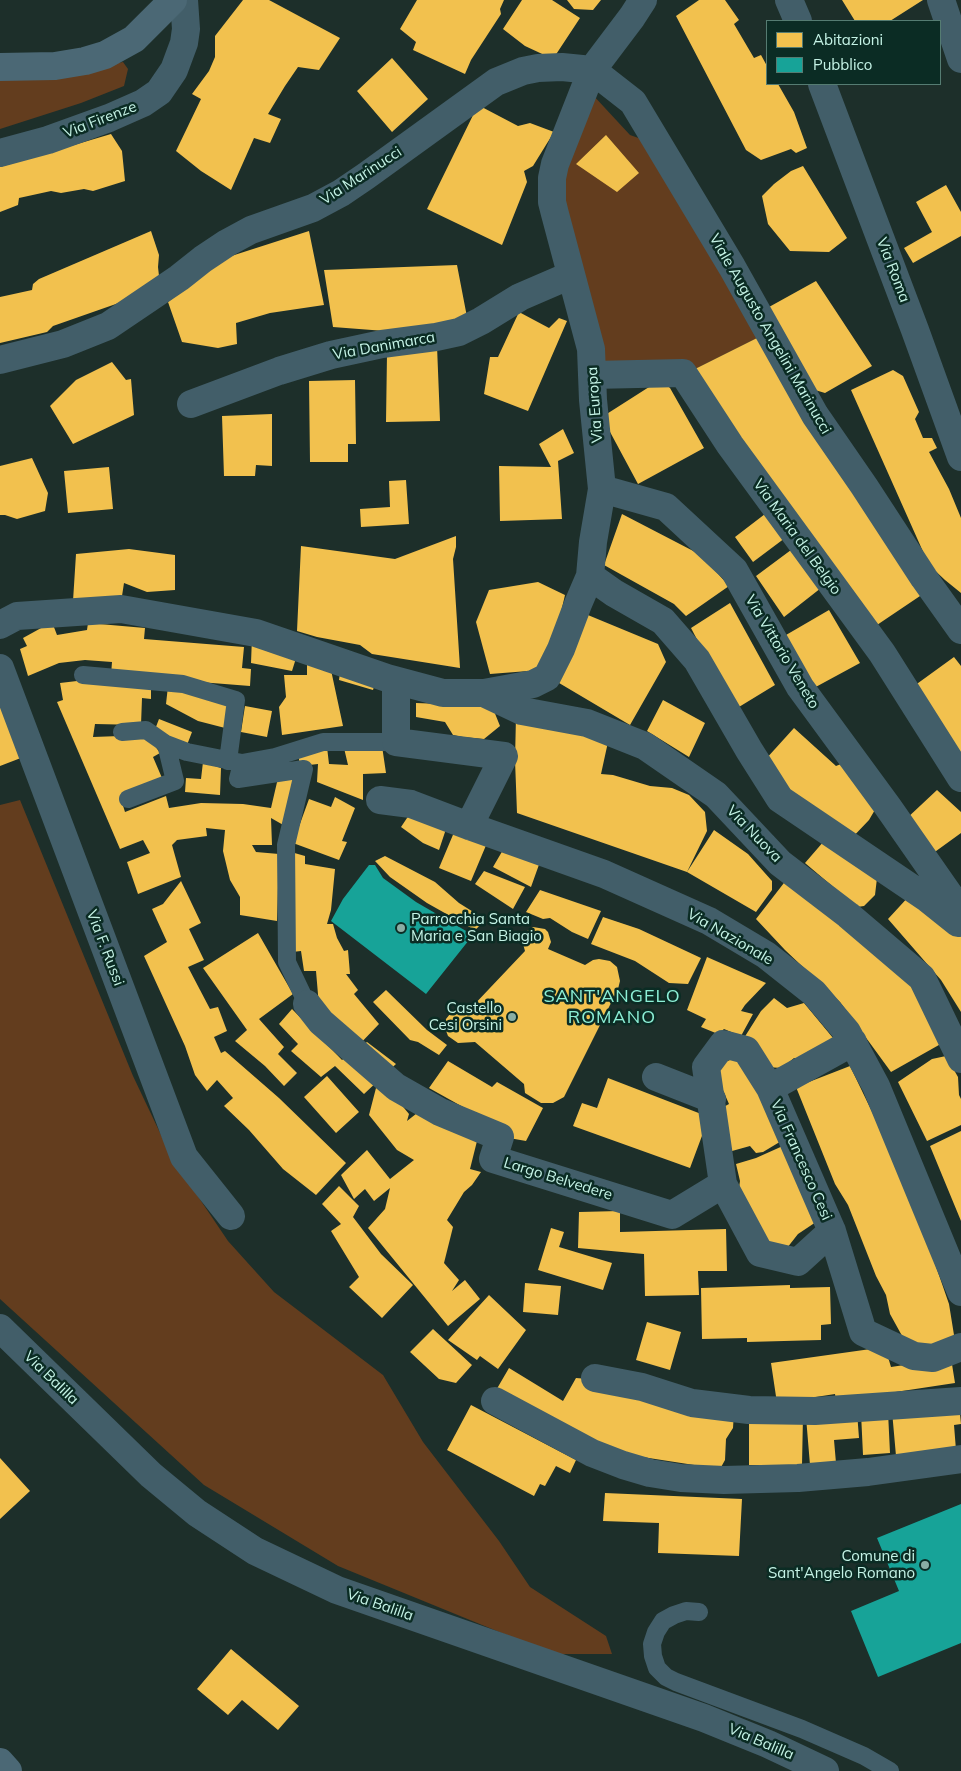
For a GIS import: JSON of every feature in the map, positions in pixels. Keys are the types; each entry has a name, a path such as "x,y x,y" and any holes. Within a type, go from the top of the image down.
{"street":[{"path":"0,67 55,66 85,61 105,55 134,39 172,0"},
{"name":"Via Firenze","path":"0,153 48,140 118,115 143,103 159,92 174,70 184,44 186,29 184,0"},
{"path":"592,70 643,0"},
{"path":"789,0 798,20"},
{"path":"941,0 961,59"},
{"name":"Via Marinucci","path":"0,360 63,344 108,326 227,243 251,230 313,208 341,192 496,82 523,71 538,68 562,67 592,70"},
{"name":"Via Europa","path":"484,693 533,684 547,677 561,650 590,576 593,542 602,489 591,349 553,208 552,178 555,164 592,70"},
{"name":"Viale Augusto Angelini Marinucci","path":"592,70 633,102 732,267 815,415 961,630"},
{"name":"Via Roma","path":"822,85 961,456"},
{"name":"Via Danimarca","path":"191,404 279,371 340,353 391,343 436,338 459,332 520,297 571,275"},
{"name":"Via Maria del Belgio","path":"592,376 683,373 730,445 882,653 961,778"},
{"name":"Via Vittorio Veneto","path":"602,489 666,507 734,570 800,687 961,909"},
{"path":"590,576 614,593 663,620 697,660 749,750 780,798 928,899 961,926"},
{"path":"0,625 17,616 121,609 256,633 396,681 443,693 484,693"},
{"name":"Via F. Russi","path":"0,668 184,1157 231,1216"},
{"path":"396,681 396,742 504,756 469,826"},
{"name":"Via Nuova","path":"484,693 522,711 587,723 645,746 716,795 780,863 848,915 922,978 961,1060"},
{"name":"Via Nazionale","path":"380,800 411,804 604,874 709,921 766,955 814,993 847,1032 876,1086 961,1292"},
{"name":"Largo Belvedere","path":"307,1004 321,1022 396,1087 440,1112 500,1137 493,1160 672,1215 723,1184"},
{"name":"Via Francesco Cesi","path":"770,1088 853,1042"},
{"name":"Via Francesco Cesi","path":"832,1231 798,1262 760,1253 723,1184 706,1067 722,1044 746,1050 770,1088 832,1231 863,1332 914,1356 933,1358 961,1347"},
{"path":"656,1078 712,1099"},
{"name":"Via Balilla","path":"0,1328 152,1475 196,1512 255,1551 337,1590 704,1718 768,1744 825,1771"},
{"path":"595,1378 642,1388 692,1403 749,1410 807,1411 961,1401"},
{"path":"495,1401 592,1453 622,1465 650,1473 681,1478 733,1480 806,1478 868,1472 961,1459"},
{"path":"0,1762 8,1771"}],"lane":[{"path":"83,675 183,684 236,700 235,762 238,779 304,769 286,845 287,962 307,1004"},
{"path":"122,732 146,730 166,744 187,752 235,762 275,757 324,742 396,742"},
{"path":"128,799 176,781 166,744"},
{"path":"698,1612 686,1611 674,1615 663,1621 656,1632 652,1644 653,1656 657,1668 666,1677 802,1729 864,1756 890,1771"}],"shaded area":[{"path":"123,62 128,69 124,86 81,103 0,129 0,76 75,72"},
{"path":"592,94 630,135 647,141 757,338 693,370 599,368 559,176"},
{"path":"20,800 133,1076 172,1158 228,1241 274,1292 383,1375 423,1442 499,1541 530,1587 606,1636 612,1654 553,1654 338,1566 204,1485 0,1299 0,805"}],"building: Abitazioni":[{"path":"243,0 269,0 340,38 319,70 298,67 268,114 281,119 270,143 254,138 231,190 201,171 176,151 201,99 192,94 209,71 215,57 215,36"},
{"path":"417,0 504,0 500,9 501,14 471,60 465,74 413,50 416,42 400,29"},
{"path":"522,0 552,0 580,18 553,59 525,46 503,29"},
{"path":"567,0 601,0 593,10 574,9"},
{"path":"699,0 725,0 739,20 734,24 754,58 761,55 766,64 766,85 779,85 794,112 807,148 796,153 791,149 761,160 746,150 676,16"},
{"path":"842,0 923,0 892,20 854,20"},
{"path":"392,58 428,99 392,132 357,91"},
{"path":"478,105 518,126 530,123 554,132 533,166 524,171 527,182 502,245 427,209"},
{"path":"111,134 122,151 125,181 93,191 84,189 61,193 51,191 19,198 18,205 0,212 0,167"},
{"path":"606,135 639,173 617,192 576,164"},
{"path":"803,166 847,238 829,252 790,251 768,224 762,196 791,171"},
{"path":"946,185 961,212 961,236 913,263 904,248 932,232 916,202"},
{"path":"151,231 159,255 159,276 133,298 53,326 47,332 0,343 0,297 32,290 33,284 39,279"},
{"path":"309,231 324,305 270,313 236,323 237,344 218,348 182,342 168,302 222,259"},
{"path":"457,265 467,317 398,332 333,327 324,270"},
{"path":"816,281 872,366 825,393 815,390 769,307"},
{"path":"519,312 549,328 559,318 567,321 528,411 484,394 490,357 498,357"},
{"path":"757,338 923,594 874,627 693,370"},
{"path":"437,346 440,421 386,422 387,354"},
{"path":"112,362 126,380 131,379 134,415 73,444 50,406 76,380"},
{"path":"893,370 903,376 919,412 915,419 923,438 932,438 937,448 929,452 949,489 961,518 961,593 929,565 851,390"},
{"path":"355,380 356,444 348,444 348,462 310,462 309,381"},
{"path":"660,380 670,388 704,448 638,484 602,417"},
{"path":"272,414 272,466 256,465 255,476 224,476 222,416"},
{"path":"563,429 574,453 558,461 562,519 500,521 499,466 551,467 539,444"},
{"path":"32,458 48,493 45,511 17,519 0,515 0,466"},
{"path":"109,467 113,509 68,513 64,471"},
{"path":"406,480 409,524 361,527 360,509 390,507 389,481"},
{"path":"622,514 701,555 729,586 686,616 674,604 604,565"},
{"path":"765,514 785,538 753,562 735,537"},
{"path":"456,536 453,559 460,668 372,654 360,645 317,637 297,631 301,546 395,559"},
{"path":"129,549 175,555 175,590 147,592 124,583 122,596 73,601 76,554"},
{"path":"791,550 821,588 784,617 756,576"},
{"path":"538,582 565,595 549,663 541,670 490,674 476,622 489,590"},
{"path":"730,603 775,685 734,710 691,628"},
{"path":"829,610 860,663 812,689 786,635"},
{"path":"583,613 658,644 666,662 630,725 554,680"},
{"path":"52,622 57,635 87,630 88,623 145,628 144,639 244,647 242,668 251,669 250,686 111,675 112,662 85,660 59,663 28,676 20,649 27,646 23,638"},
{"path":"252,637 297,655 292,671 251,663"},
{"path":"954,657 961,666 961,757 914,686"},
{"path":"307,662 331,670 343,726 282,735 279,707 286,697 284,675 307,675"},
{"path":"341,666 376,680 373,690 339,680"},
{"path":"94,679 151,683 151,699 142,698 141,725 95,724 93,737 147,735 160,753 153,757 162,778 120,796 125,812 166,796 169,808 201,803 243,804 271,808 278,778 294,779 285,826 271,818 272,845 252,845 256,852 279,854 277,921 240,915 240,897 230,880 223,851 225,830 206,828 207,836 177,840 172,845 181,877 138,894 127,862 150,853 143,840 120,849 57,702 63,700 60,683"},
{"path":"168,686 232,705 229,729 198,721 166,704"},
{"path":"663,700 705,723 689,757 647,731"},
{"path":"416,703 492,706 500,726 484,739 453,735 445,722 416,717"},
{"path":"7,705 26,756 0,766 0,707"},
{"path":"245,706 272,711 267,737 241,732"},
{"path":"516,716 608,742 601,774 613,775 650,786 672,788 689,795 705,812 707,831 687,872 517,813"},
{"path":"159,719 192,732 187,745 154,732"},
{"path":"794,728 836,766 841,764 876,808 869,820 849,841 809,812 765,760"},
{"path":"382,746 386,773 363,774 363,800 317,782 318,764 300,766 298,753 327,747 329,764 348,765 344,748"},
{"path":"203,762 221,768 220,795 185,792 186,778 201,779"},
{"path":"937,790 961,812 961,833 932,854 905,820"},
{"path":"335,797 355,808 342,841 347,842 339,860 293,843 309,799 331,807"},
{"path":"409,815 446,829 439,850 423,843 401,827"},
{"path":"455,830 487,843 471,881 439,868"},
{"path":"714,830 748,854 772,881 772,890 756,912 687,872"},
{"path":"824,841 877,878 875,895 864,906 857,907 805,863"},
{"path":"507,843 541,859 531,887 493,867"},
{"path":"291,852 305,856 305,864 335,869 331,910 327,924 333,924 337,938 344,951 348,950 350,974 346,974 358,990 354,994 379,1024 356,1048 319,1006 316,971 304,971 301,951 292,952"},
{"path":"385,856 435,882 459,903 486,920 475,930 427,903 390,877 375,861"},
{"path":"484,871 525,887 513,909 475,884"},
{"path":"787,879 917,982 946,1041 891,1072 840,1002 785,950 756,919"},
{"path":"181,881 201,923 189,929 204,960 188,967 210,1009 218,1007 227,1031 214,1037 221,1053 225,1051 279,1098 346,1163 316,1195 283,1169 249,1130 224,1106 233,1098 217,1080 207,1091 195,1075 185,1046 144,956 167,942 152,909 163,904"},
{"path":"540,890 601,911 588,939 572,932 550,918 543,919 526,912"},
{"path":"911,894 961,934 961,1012 941,980 888,919"},
{"path":"603,917 639,929 701,958 688,984 669,983 635,961 591,944"},
{"name":"Castello Cesi Orsini","path":"533,927 545,929 548,932 551,942 548,949 585,965 599,959 610,961 617,967 620,981 618,989 564,1097 553,1103 541,1103 525,1093 524,1084 475,1042 458,1043 448,1036 445,1028 446,1019 454,1009 471,1008 525,951 523,944 524,933"},
{"path":"258,933 293,994 259,1019 284,1047 278,1054 297,1073 284,1086 265,1066 235,1041 247,1030 203,968"},
{"path":"707,957 766,983 741,1011 753,1014 741,1036 724,1029 718,1034 701,1027 706,1019 687,1010"},
{"path":"386,990 427,1030 447,1045 439,1055 418,1042 410,1040 373,1002"},
{"path":"774,998 787,1008 804,1003 833,1038 802,1060 794,1058 782,1068 766,1067 744,1038 761,1011"},
{"path":"292,1009 342,1060 367,1042 396,1064 364,1094 335,1066 321,1077 291,1051 298,1044 279,1024"},
{"path":"946,1056 958,1077 961,1099 961,1125 927,1141 898,1082 932,1059"},
{"path":"735,1058 750,1076 783,1140 763,1152 756,1153 750,1146 732,1151 716,1111 729,1104 713,1067"},
{"path":"448,1061 492,1087 497,1082 543,1108 526,1141 509,1138 472,1112 429,1088"},
{"path":"850,1066 875,1118 932,1255 949,1304 954,1335 951,1342 929,1348 906,1343 890,1314 886,1295 876,1276 848,1205 835,1184 796,1087"},
{"path":"327,1076 359,1112 336,1133 304,1097"},
{"path":"608,1078 709,1117 690,1168 573,1126 582,1103 597,1108"},
{"path":"376,1088 390,1091 409,1114 407,1121 421,1110 478,1137 470,1169 481,1172 472,1185 464,1192 447,1220 453,1227 444,1263 459,1280 452,1291 465,1280 480,1299 448,1326 368,1228 385,1209 390,1188 374,1201 365,1189 354,1199 341,1175 367,1150 390,1179 414,1160 397,1150 369,1115"},
{"path":"961,1131 961,1221 930,1146"},
{"path":"785,1145 819,1220 798,1234 787,1248 764,1245 738,1196 740,1181 736,1164 756,1158"},
{"path":"339,1186 359,1206 353,1217 381,1254 413,1285 382,1318 349,1287 359,1277 331,1231 341,1224 322,1204"},
{"path":"620,1211 620,1232 726,1229 727,1271 698,1271 699,1295 645,1296 644,1254 578,1248 579,1212"},
{"path":"551,1228 564,1232 559,1247 612,1263 603,1290 538,1270"},
{"path":"525,1283 561,1286 558,1315 523,1312"},
{"path":"790,1285 790,1288 830,1287 831,1324 821,1325 821,1340 747,1342 747,1338 702,1339 701,1288"},
{"path":"489,1295 526,1330 498,1369 480,1356 477,1360 448,1340"},
{"path":"647,1322 681,1332 670,1370 636,1360"},
{"path":"433,1329 472,1365 456,1383 439,1379 410,1352"},
{"path":"885,1347 891,1367 951,1358 955,1383 836,1401 835,1394 777,1403 771,1363"},
{"path":"509,1368 563,1401 576,1378 601,1380 734,1412 733,1428 726,1439 725,1460 720,1469 610,1452 495,1392"},
{"path":"959,1404 961,1424 954,1425 956,1450 896,1456 892,1411"},
{"path":"471,1405 576,1460 570,1473 556,1466 545,1486 540,1484 534,1496 447,1450"},
{"path":"857,1412 859,1438 834,1440 836,1463 810,1465 806,1417"},
{"path":"888,1412 890,1453 863,1455 861,1413"},
{"path":"749,1415 803,1416 802,1465 749,1465"},
{"path":"0,1458 30,1491 0,1519"},
{"path":"605,1493 742,1499 739,1556 658,1553 659,1523 603,1521"},
{"path":"231,1649 299,1706 278,1730 242,1700 228,1715 197,1689"}],"building: Pubblico":[{"name":"Parrocchia Santa Maria e San Biagio","path":"369,865 375,865 383,878 416,902 473,935 426,994 331,921 343,899"},
{"name":"Comune di Sant'Angelo Romano","path":"961,1504 961,1643 878,1677 851,1611 899,1591 877,1538"}],"place":[{"name":"Parrocchia Santa Maria e San Biagio","path":"401,928"},
{"name":"Castello Cesi Orsini","path":"512,1017"},
{"name":"Comune di Sant'Angelo Romano","path":"925,1565"}],"district":[{"name":"SANT'ANGELO ROMANO","path":"612,1007"}]}
